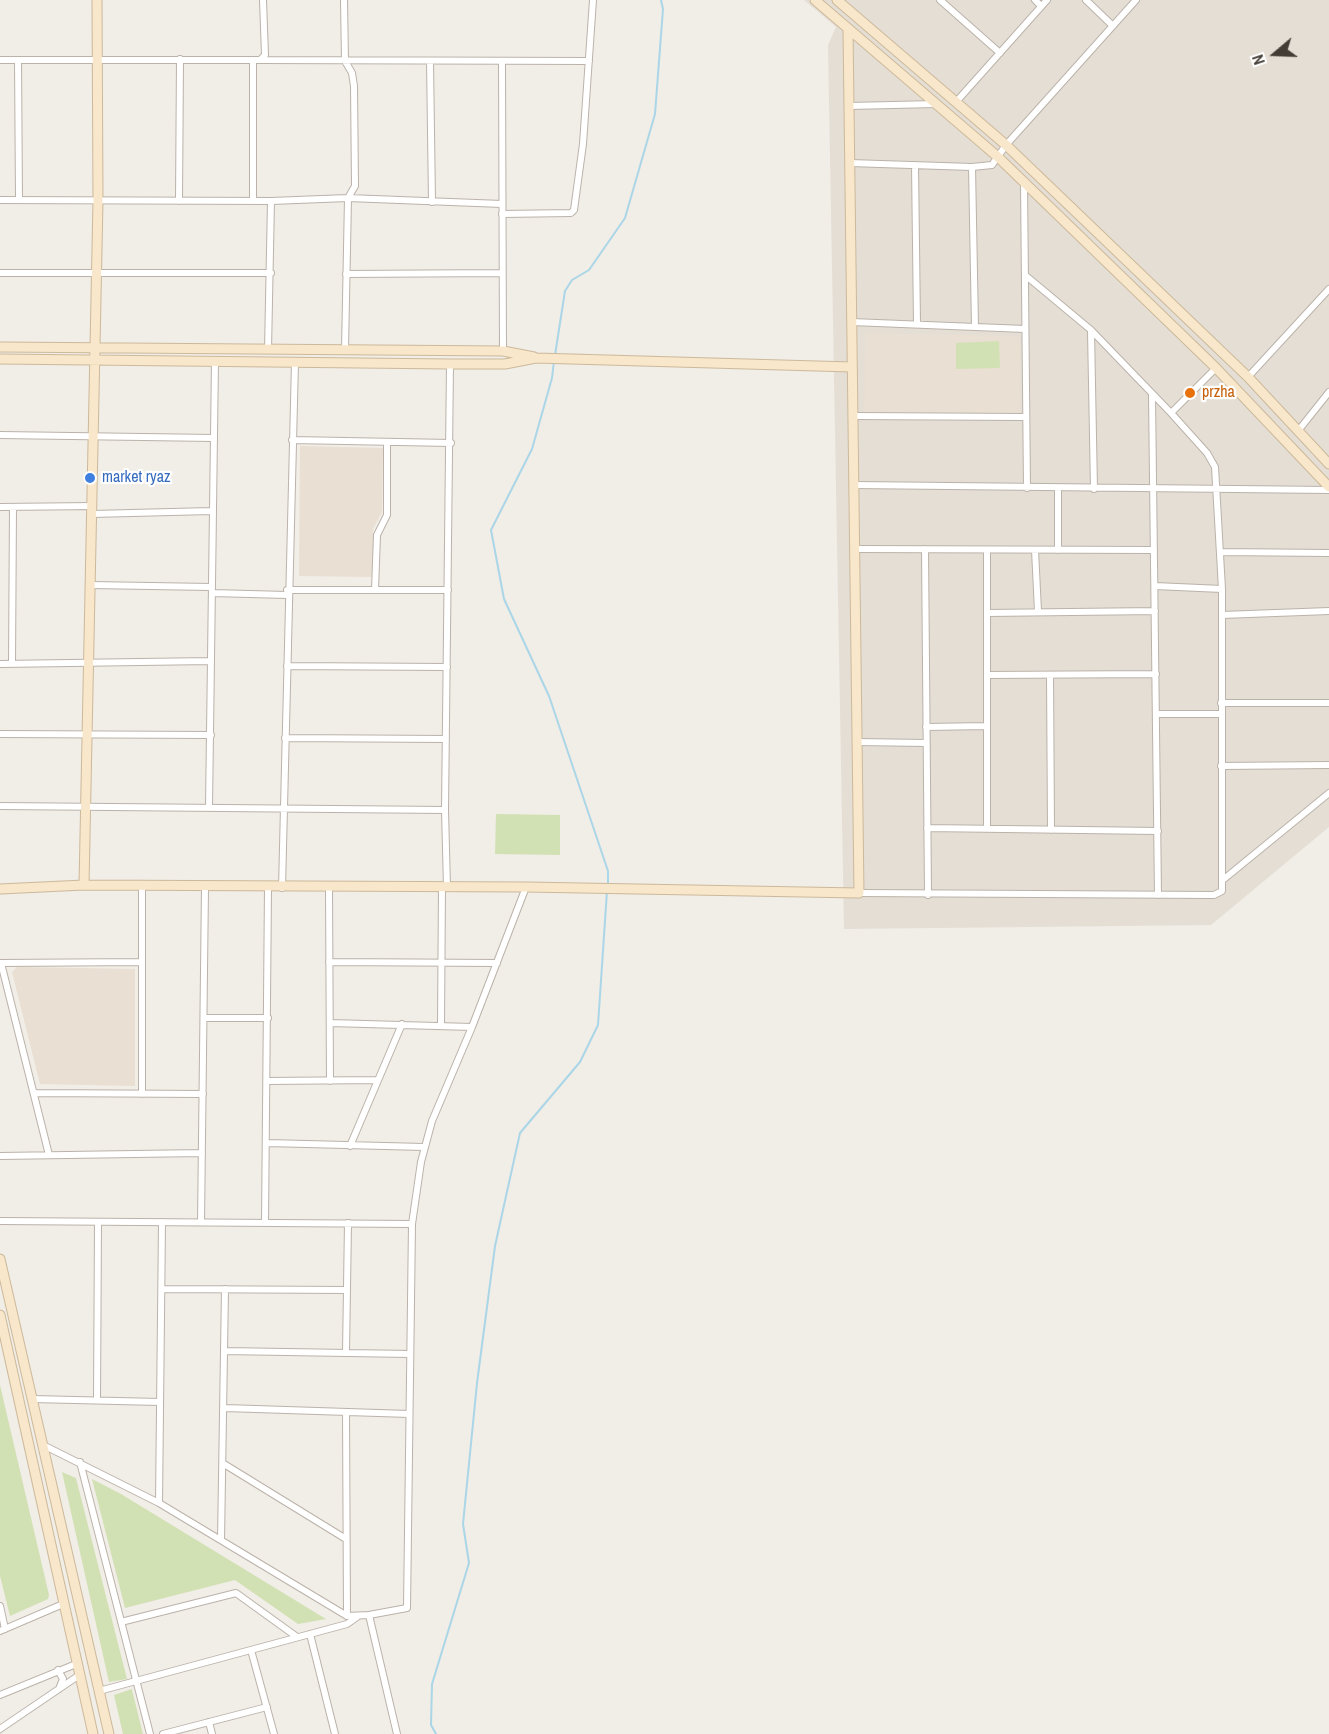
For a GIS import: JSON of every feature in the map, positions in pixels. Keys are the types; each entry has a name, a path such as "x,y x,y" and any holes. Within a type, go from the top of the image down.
{"street":[{"path":"84,885 98,200 97,0"},
{"path":"256,61 265,55 263,0"},
{"path":"344,0 345,61 352,73 354,86 355,186 348,198 345,350"},
{"path":"502,214 571,213 574,210 590,61 593,0"},
{"path":"815,0 998,157 1216,368 1329,488"},
{"path":"940,0 1000,53"},
{"path":"1035,0 1041,6"},
{"path":"956,102 1047,0"},
{"path":"1086,0 1113,26"},
{"path":"850,164 990,165 1136,0"},
{"path":"841,1 1006,145 1248,377 1329,464"},
{"path":"848,29 860,893"},
{"path":"179,201 180,59"},
{"path":"0,60 180,59 502,63 590,61"},
{"path":"18,60 19,200"},
{"path":"253,201 256,61"},
{"path":"430,61 432,202"},
{"path":"502,63 503,351"},
{"path":"849,106 936,104"},
{"path":"915,165 917,324"},
{"path":"972,166 975,327"},
{"path":"1024,182 1027,488"},
{"path":"0,200 271,201 348,198 502,204"},
{"path":"268,350 271,201"},
{"path":"0,273 271,273"},
{"path":"346,274 502,273"},
{"path":"2,887 84,885 268,888 526,887 632,891 928,895 1214,895 1222,891 1224,879 1221,766 1222,589 1215,467 1207,453 1171,413 1091,330 1025,275"},
{"path":"1248,377 1329,289"},
{"path":"852,322 1025,329"},
{"path":"1091,330 1094,489"},
{"path":"0,347 503,351 522,358"},
{"path":"282,888 294,350"},
{"path":"0,359 450,364 522,358 564,358 852,367"},
{"path":"209,807 211,511 215,361"},
{"path":"441,1024 451,443 450,364"},
{"path":"1171,413 1216,368"},
{"path":"1298,431 1329,392"},
{"path":"1152,395 1158,895"},
{"path":"853,416 1026,417"},
{"path":"0,435 214,438"},
{"path":"292,440 451,443"},
{"path":"375,590 377,535 387,515 387,443"},
{"path":"854,485 1153,490 1329,488"},
{"path":"1058,489 1058,550"},
{"path":"0,507 211,511"},
{"path":"12,507 12,664"},
{"path":"855,549 1154,550"},
{"path":"925,549 928,895"},
{"path":"987,550 987,829"},
{"path":"1035,550 1038,611"},
{"path":"1221,552 1329,553"},
{"path":"90,585 287,592 448,590"},
{"path":"1155,586 1222,589"},
{"path":"987,613 1155,611"},
{"path":"1222,615 1329,611"},
{"path":"0,664 211,661"},
{"path":"287,666 447,667"},
{"path":"987,675 1156,674"},
{"path":"1050,675 1051,830"},
{"path":"1221,703 1329,703"},
{"path":"1156,714 1221,714"},
{"path":"926,728 987,726"},
{"path":"0,734 211,735"},
{"path":"285,738 446,739"},
{"path":"857,742 926,742"},
{"path":"1221,766 1329,765"},
{"path":"1224,879 1329,793"},
{"path":"0,806 445,810"},
{"path":"927,828 1158,831"},
{"path":"142,886 142,1094"},
{"path":"201,1222 205,887"},
{"path":"42,1445 159,1503 347,1616 369,1616 404,1610 409,1604 412,1224 424,1147 526,887"},
{"path":"265,1223 268,888"},
{"path":"329,888 330,1080"},
{"path":"49,1155 1,963 142,962"},
{"path":"329,962 497,963"},
{"path":"205,1018 268,1018"},
{"path":"330,1023 441,1024 472,1027"},
{"path":"350,1146 402,1024"},
{"path":"267,1081 378,1080"},
{"path":"34,1093 203,1094"},
{"path":"267,1143 424,1147"},
{"path":"0,1156 202,1153"},
{"path":"0,1221 412,1224"},
{"path":"97,1400 98,1222"},
{"path":"159,1503 162,1222"},
{"path":"346,1352 348,1223"},
{"path":"0,1259 109,1734"},
{"path":"162,1289 347,1290"},
{"path":"221,1540 225,1408 225,1289"},
{"path":"0,1315 4,1349 93,1734"},
{"path":"224,1351 410,1354"},
{"path":"32,1399 160,1401"},
{"path":"225,1408 409,1414"},
{"path":"346,1412 347,1616"},
{"path":"80,1462 150,1734"},
{"path":"224,1464 346,1539"},
{"path":"121,1622 236,1593 297,1637"},
{"path":"0,1606 2,1630 77,1596"},
{"path":"99,1691 347,1624 358,1616"},
{"path":"369,1616 397,1734"},
{"path":"310,1634 335,1734"},
{"path":"251,1650 274,1734"},
{"path":"0,1695 76,1664"},
{"path":"58,1670 63,1679 58,1690"},
{"path":"0,1732 78,1676"},
{"path":"163,1734 267,1707"},
{"path":"209,1722 212,1734"}],"shaded area":[{"path":"804,0 1329,0 1329,827 1211,925 844,929 828,45 836,27"},
{"path":"865,333 1020,336 1020,416 864,413"},
{"path":"300,446 383,448 382,512 373,529 373,577 299,576"},
{"path":"17,967 135,969 135,1086 40,1084 12,972"}],"green space":[{"path":"999,341 1000,368 956,369 956,343"},
{"path":"496,814 560,815 560,855 495,854"},
{"path":"0,1385 49,1595 48,1599 10,1616 0,1576"},
{"path":"62,1472 76,1478 127,1679 109,1682"},
{"path":"92,1479 121,1494 326,1619 298,1624 235,1580 125,1608"},
{"path":"132,1689 143,1734 123,1734 114,1695"}],"waterway":[{"path":"555,355 565,291 572,280 589,270 625,218 655,114 663,9 661,0"},
{"path":"554,361 552,378 532,449 491,530 504,599 549,696 608,871 608,886"},
{"path":"436,1734 431,1725 432,1684 469,1563 463,1524 477,1383 495,1246 520,1133 580,1062 598,1025 607,891"}],"place":[{"name":"przha","path":"1190,393"},
{"name":"market ryaz","path":"90,478"}]}
